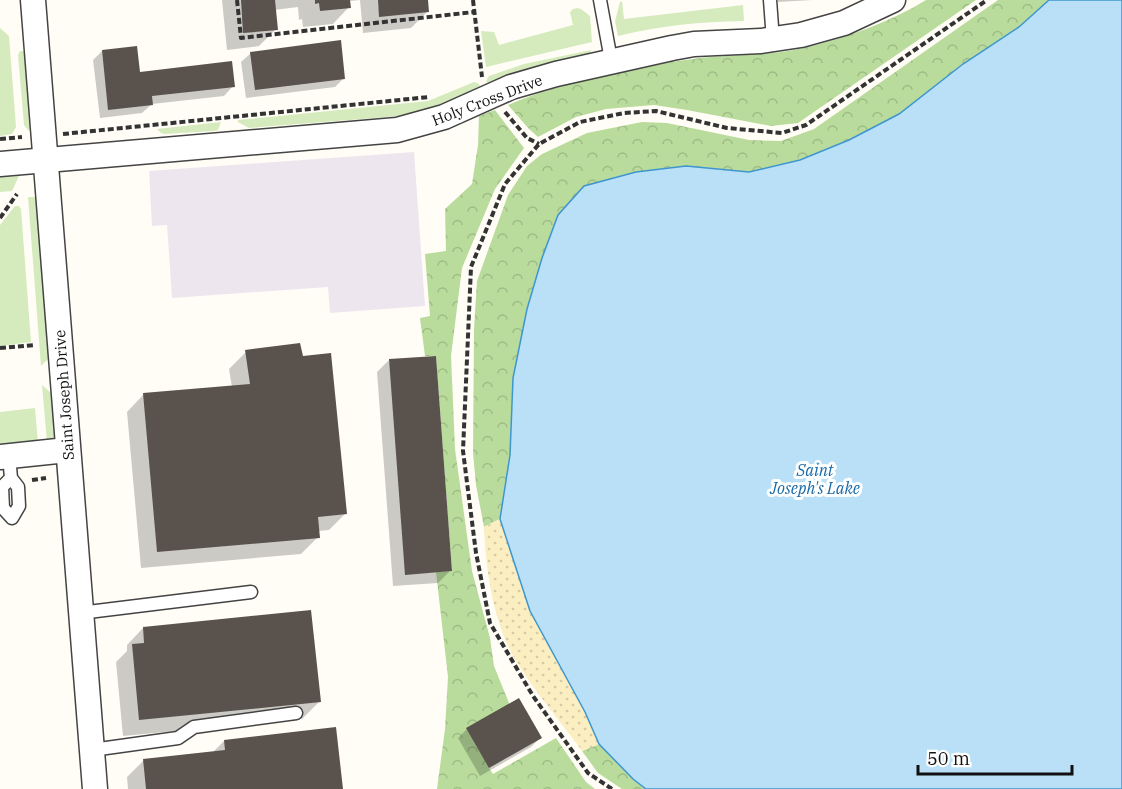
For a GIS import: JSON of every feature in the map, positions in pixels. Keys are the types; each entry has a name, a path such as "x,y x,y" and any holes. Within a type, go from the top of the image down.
{"street":[{"name":"Saint Joseph Drive","path":"33,0 95,789"},
{"name":"Holy Cross Drive","path":"0,164 396,130 444,117 511,87 610,60 694,44 773,40 801,35 844,23 893,0"},
{"path":"6,464 67,450"}],"lane":[{"path":"600,0 610,60"},
{"path":"770,0 773,40"},
{"path":"80,613 251,592"},
{"path":"92,750 178,738 194,727 296,714"}],"path":[{"path":"237,0 241,38 474,12"},
{"path":"471,79 482,74 473,0"},
{"path":"612,789 588,773 533,696 490,622 476,553 463,451 471,267 505,184 539,144 580,122 624,113 656,111 727,128 782,133 806,126 987,0"},
{"path":"56,134 430,96"},
{"path":"513,121 527,138 539,144"},
{"path":"0,139 26,137"},
{"path":"0,218 17,194"},
{"path":"0,348 35,345"}],"shaded area":[{"path":"414,152 425,306 330,313 328,287 172,298 167,225 152,226 149,171"}],"green space":[{"path":"926,0 976,0 798,123 771,126 654,105 606,109 576,117 538,137 508,105 550,89 640,67 697,58 781,52 817,45 875,25"},
{"path":"998,0 1049,0 1019,27 963,64 899,114 849,140 800,160 749,172 686,166 636,172 584,186 558,215 527,309 500,519 484,527 473,453 474,329 477,281 508,195 527,166 542,154 587,133 642,122 667,123 749,140 781,141 814,129"},
{"path":"622,1 624,19 743,5 744,21 681,25 618,36 615,21"},
{"path":"577,8 590,16 592,42 486,67 481,31 494,32 499,45 573,25 570,12"},
{"path":"0,28 9,36 16,127 12,134 0,136"},
{"path":"591,50 585,57 548,64 488,83 486,81 489,76 524,64"},
{"path":"20,51 26,55 31,126 29,131 24,125 18,55"},
{"path":"474,82 480,86 430,110 400,116 249,128 238,122 238,120 428,101"},
{"path":"495,110 524,148 495,189 462,268 451,356 455,449 472,571 490,638 494,666 509,703 489,768 493,774 556,738 586,782 595,789 437,789 445,729 448,677 436,572 452,571 436,356 425,356 420,318 430,316 425,254 446,251 445,209 472,184 478,145 479,116"},
{"path":"221,122 218,130 214,131 164,134 157,129"},
{"path":"19,176 12,191 0,192 0,177"},
{"path":"28,197 36,197 48,354 48,359 41,366"},
{"path":"15,206 21,209 31,342 0,346 0,225"},
{"path":"42,385 51,393 54,437 47,442"},
{"path":"35,408 38,444 0,448 0,412"},
{"path":"599,744 646,789 622,789 598,773 582,751"}],"sand":[{"path":"500,519 530,611 585,712 599,744 582,751 523,673 502,630 489,579 484,527"}],"water":[{"name":"Saint Joseph's Lake","path":"1049,0 1122,0 1122,789 646,789 599,744 585,712 530,611 500,519 510,455 513,378 527,309 558,215 584,186 636,172 686,166 749,172 800,160 849,140 899,114 963,64 1019,27"}],"building":[{"path":"241,0 275,0 278,30 243,33"},
{"path":"315,0 350,0 351,8 320,11 319,3 315,4"},
{"path":"378,0 428,0 429,12 379,17"},
{"path":"341,40 345,79 255,90 250,52"},
{"path":"137,46 140,72 232,61 235,87 152,96 153,105 108,110 102,50"},
{"path":"300,343 303,356 331,353 347,514 318,517 320,538 157,552 143,393 250,384 245,350"},
{"path":"436,356 452,571 405,575 389,359"},
{"path":"311,610 321,702 139,720 132,644 144,643 143,627"},
{"path":"519,698 542,738 489,768 466,728"},
{"path":"336,727 343,789 146,789 143,759 225,750 224,740"}]}
